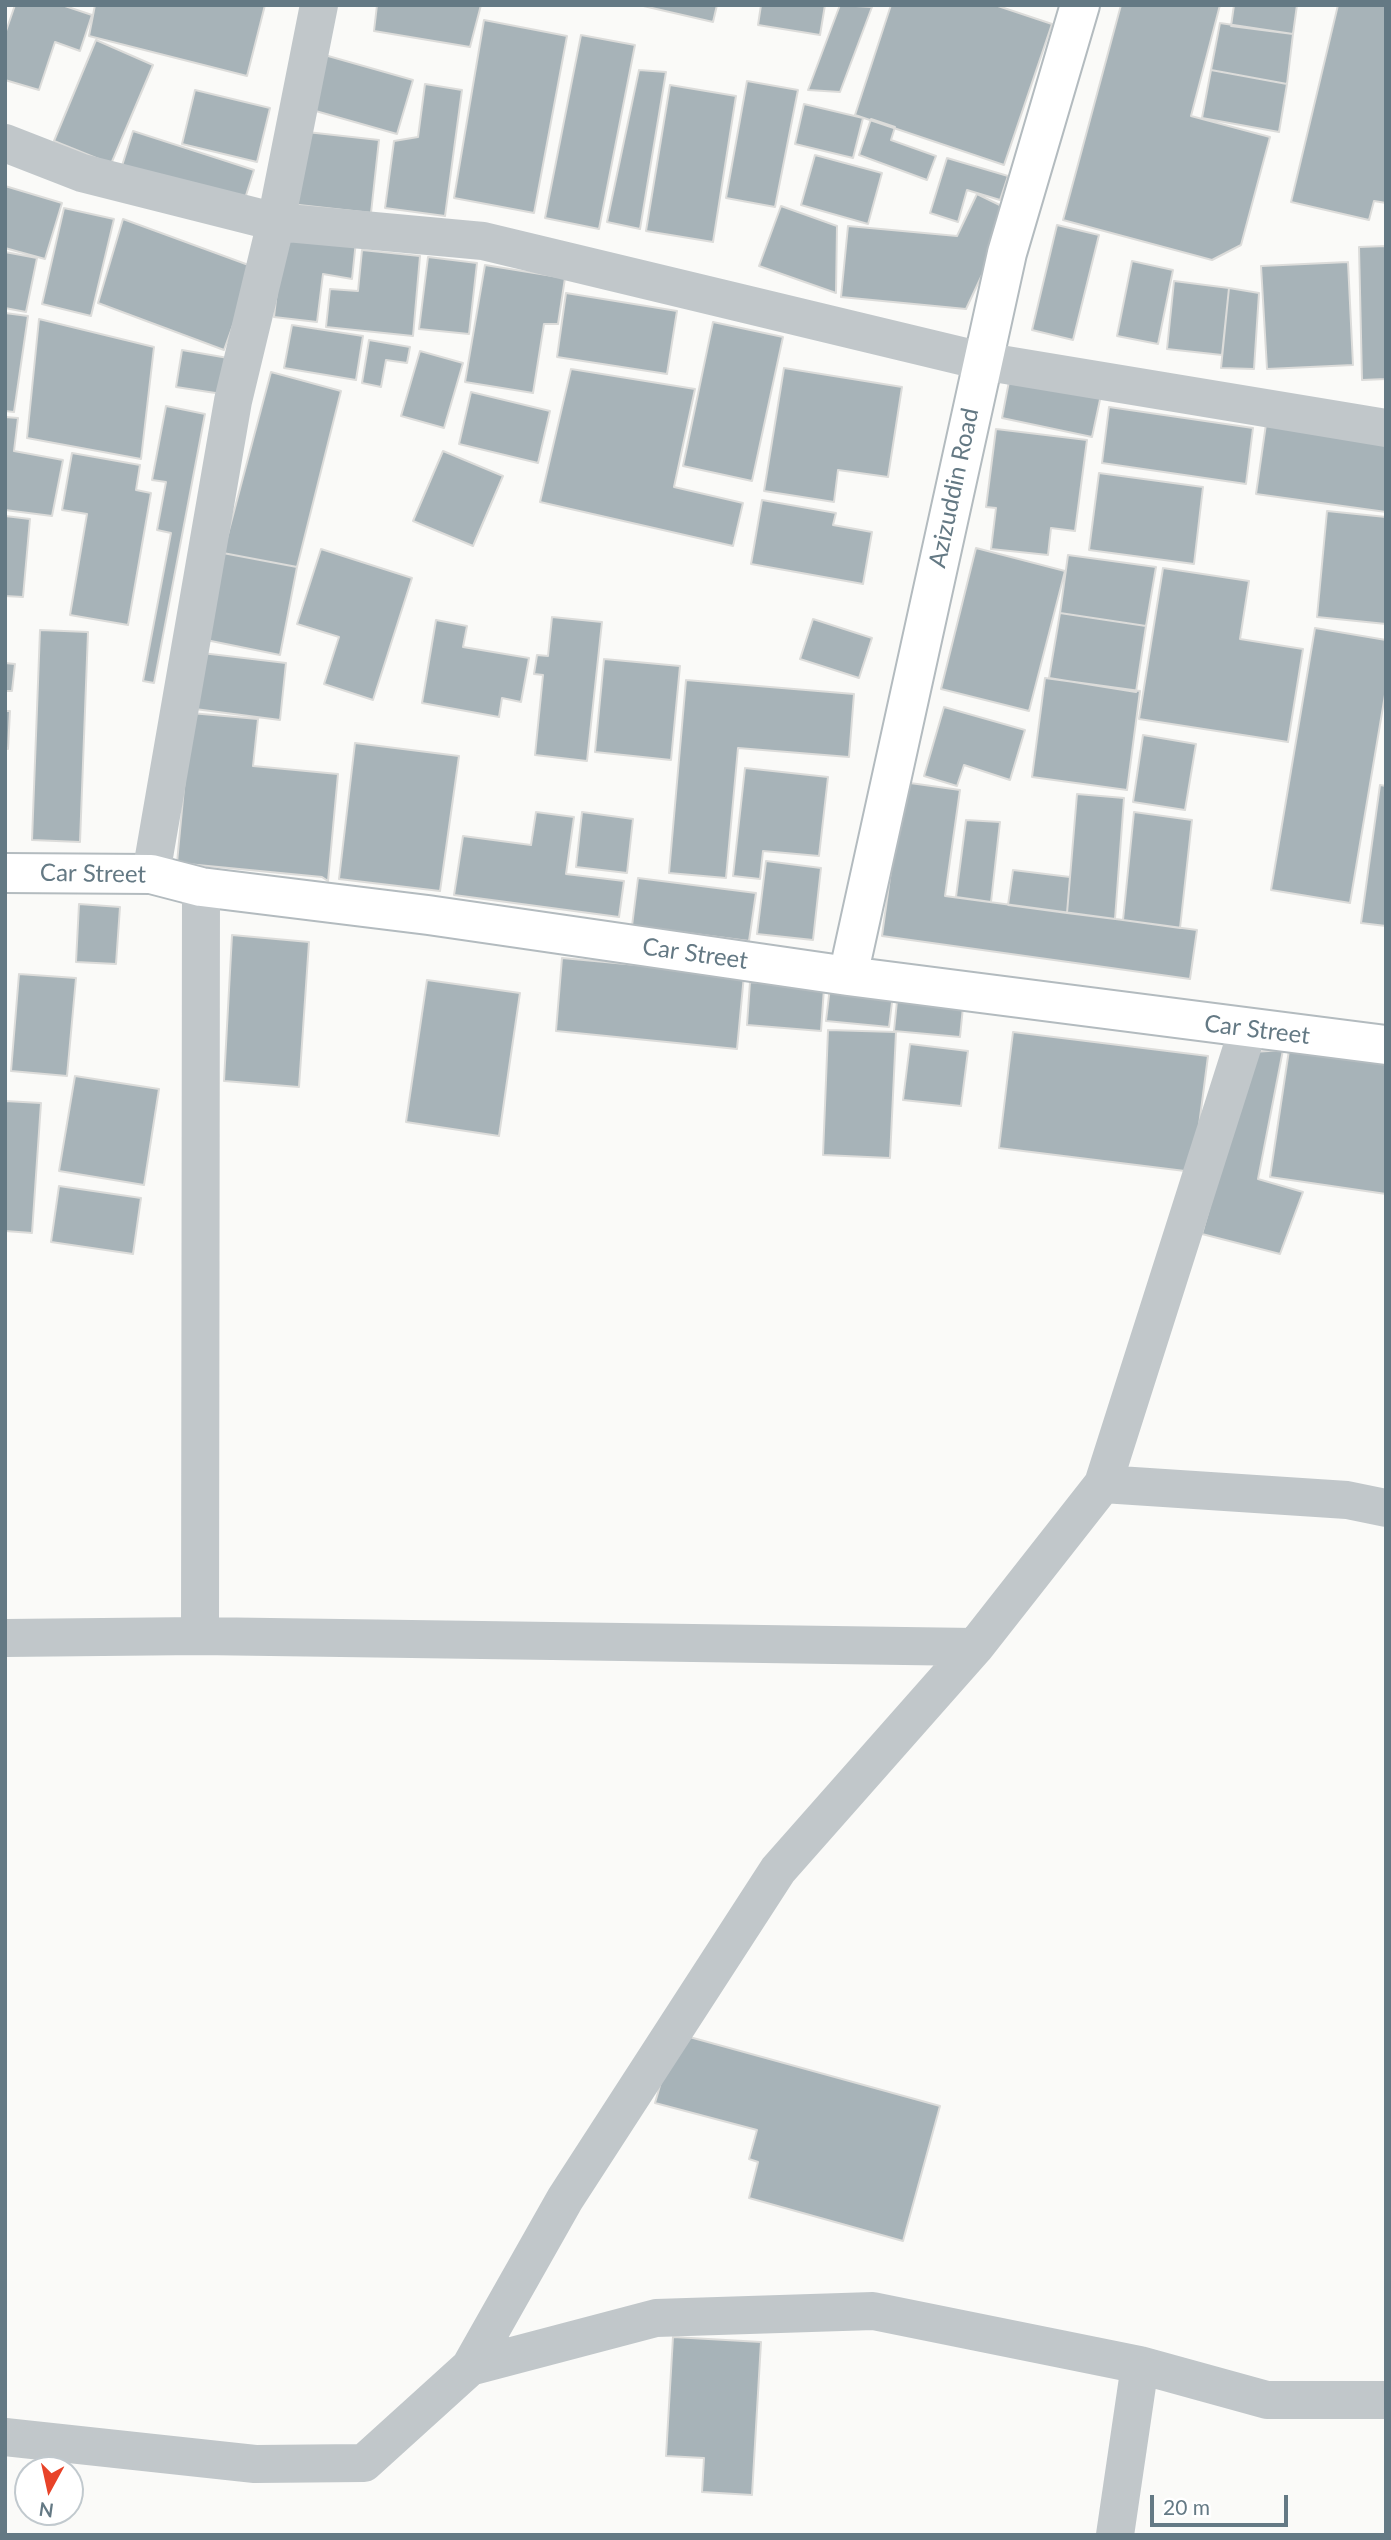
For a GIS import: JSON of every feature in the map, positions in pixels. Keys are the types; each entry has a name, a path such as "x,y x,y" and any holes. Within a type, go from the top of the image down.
{"street":[{"path":"151,874 233,401 276,222 319,5"},
{"name":"Azizuddin Road","path":"848,976 1007,253 1080,5"},
{"path":"5,143 82,173 276,222 483,241 982,361 1386,428"},
{"name":"Car Street","path":"5,873 151,874 201,887 428,915 848,976 1386,1045"},
{"path":"200,1636 201,887"},
{"path":"5,2437 255,2464 364,2462 470,2367 565,2199 778,1870 975,1647 1103,1484 1248,1029"},
{"path":"1103,1484 1347,1500 1386,1508"},
{"path":"5,1639 200,1636 975,1647"},
{"path":"470,2367 656,2318 873,2311 1140,2365 1267,2400 1386,2400"},
{"path":"1115,2535 1140,2365"}],"building":[{"path":"15,5 62,5 92,15 80,51 55,42 39,90 5,80 5,34"},
{"path":"95,5 265,5 247,76 89,36"},
{"path":"377,5 481,5 470,47 374,31"},
{"path":"639,5 717,5 713,22"},
{"path":"761,5 825,5 820,35 758,25"},
{"path":"840,5 872,7 840,92 808,90"},
{"path":"891,5 995,5 1052,24 1004,165 855,115"},
{"path":"1121,5 1220,5 1191,116 1270,137 1241,245 1212,260 1063,220"},
{"path":"1234,5 1297,5 1293,34 1231,26"},
{"path":"1338,5 1386,5 1386,203 1374,201 1369,220 1291,202"},
{"path":"484,20 567,36 534,213 454,198"},
{"path":"1220,23 1293,34 1287,84 1211,70"},
{"path":"581,35 635,45 599,229 545,218"},
{"path":"96,40 153,65 111,164 54,141"},
{"path":"321,54 413,80 397,134 305,108"},
{"path":"639,70 666,72 640,229 607,222"},
{"path":"1211,70 1287,84 1279,132 1202,118"},
{"path":"747,81 798,90 775,207 726,198"},
{"path":"425,84 462,90 445,216 385,208 394,141 418,137"},
{"path":"670,85 736,96 713,242 646,231"},
{"path":"195,90 270,108 257,162 182,144"},
{"path":"804,104 863,118 853,158 795,144"},
{"path":"871,119 895,127 891,140 936,156 927,180 859,155"},
{"path":"133,131 254,170 242,208 121,169"},
{"path":"298,131 379,140 371,213 290,204"},
{"path":"815,155 882,173 868,224 801,205"},
{"path":"947,158 1008,176 1000,200 967,190 958,222 930,213"},
{"path":"5,186 62,203 45,259 5,248"},
{"path":"977,194 1012,211 966,309 841,297 848,226 957,236"},
{"path":"781,206 837,226 836,293 759,266"},
{"path":"64,208 114,219 91,316 42,304"},
{"path":"123,219 254,267 224,350 98,303"},
{"path":"1057,225 1099,235 1073,340 1032,330"},
{"path":"284,231 356,241 352,279 323,274 317,322 274,317"},
{"path":"1386,246 1386,379 1362,380 1359,247"},
{"path":"362,250 420,256 413,336 326,327 330,289 358,291"},
{"path":"5,252 37,258 26,312 5,308"},
{"path":"428,257 477,263 469,334 419,329"},
{"path":"1132,261 1173,270 1158,344 1117,336"},
{"path":"1348,262 1353,365 1267,369 1261,266"},
{"path":"485,265 565,278 558,324 544,324 533,393 465,382"},
{"path":"1174,281 1229,288 1222,355 1167,349"},
{"path":"1229,288 1259,293 1254,369 1221,368"},
{"path":"566,293 677,311 667,374 557,357"},
{"path":"5,313 28,316 14,412 5,411"},
{"path":"39,319 154,347 141,459 27,438"},
{"path":"713,322 783,337 752,481 683,466"},
{"path":"292,325 363,336 356,380 284,368"},
{"path":"369,340 410,347 407,363 386,360 381,387 362,383"},
{"path":"182,350 228,358 222,394 176,387"},
{"path":"420,351 463,363 444,428 401,416"},
{"path":"784,368 902,387 888,477 838,470 834,502 764,491"},
{"path":"571,369 695,389 674,487 743,503 733,546 540,502"},
{"path":"271,372 341,391 297,567 223,553"},
{"path":"1010,376 1101,395 1092,437 1002,418"},
{"path":"471,392 550,411 538,463 459,444"},
{"path":"166,406 205,414 154,683 143,681 171,533 157,530 166,482 152,480"},
{"path":"1109,407 1253,428 1246,484 1102,463"},
{"path":"5,417 18,418 14,451 63,460 52,516 5,510"},
{"path":"1266,424 1386,441 1386,512 1256,494"},
{"path":"996,429 1087,440 1075,531 1051,528 1048,555 991,549 996,508 986,507"},
{"path":"443,451 503,476 473,546 413,521"},
{"path":"72,453 140,465 136,490 151,493 128,625 70,615 87,514 62,510"},
{"path":"1099,473 1203,487 1194,564 1089,550"},
{"path":"762,500 836,513 833,525 872,532 863,584 751,564"},
{"path":"1327,511 1386,517 1386,624 1317,617"},
{"path":"5,516 30,519 23,597 5,596"},
{"path":"976,548 1065,571 1029,711 941,689"},
{"path":"321,549 412,578 373,700 324,684 339,637 297,624"},
{"path":"223,553 297,567 280,655 206,640"},
{"path":"1068,555 1156,567 1146,626 1060,613"},
{"path":"1163,568 1249,581 1240,639 1303,649 1288,742 1139,719"},
{"path":"1060,613 1146,626 1136,692 1049,678"},
{"path":"552,617 602,622 587,761 535,755 543,675 534,674 537,655 548,656"},
{"path":"813,619 872,638 859,678 800,659"},
{"path":"436,620 467,626 463,647 529,658 521,702 502,698 499,717 422,703"},
{"path":"1315,628 1386,640 1386,689 1350,903 1271,890"},
{"path":"40,630 88,632 80,842 32,840"},
{"path":"202,653 286,663 280,720 195,709"},
{"path":"604,659 680,666 671,760 595,752"},
{"path":"5,663 15,664 12,691 5,691"},
{"path":"1045,678 1140,691 1127,790 1032,777"},
{"path":"686,680 854,694 849,757 738,748 726,878 669,873"},
{"path":"944,707 1025,730 1010,780 964,765 957,786 924,776"},
{"path":"5,711 10,711 8,749 5,748"},
{"path":"191,713 258,719 253,766 338,774 328,881 322,877 177,863"},
{"path":"1143,735 1196,744 1185,810 1133,802"},
{"path":"355,743 459,756 440,891 339,879"},
{"path":"745,768 828,777 819,856 763,851 760,879 733,876"},
{"path":"903,782 960,790 945,896 1197,930 1190,979 882,936"},
{"path":"1380,785 1386,786 1386,926 1361,923"},
{"path":"1077,794 1124,798 1115,919 1067,913"},
{"path":"536,812 574,817 566,874 624,881 619,917 454,895 463,836 531,845"},
{"path":"582,812 633,819 627,873 576,867"},
{"path":"1134,812 1192,820 1180,928 1123,920"},
{"path":"966,820 1000,822 991,902 956,897"},
{"path":"766,861 821,868 813,940 757,934"},
{"path":"1013,870 1070,877 1067,913 1008,905"},
{"path":"638,878 756,893 749,941 632,926"},
{"path":"79,904 120,907 116,964 76,962"},
{"path":"232,935 309,942 299,1087 224,1081"},
{"path":"562,958 744,975 737,1049 556,1031"},
{"path":"19,974 76,978 67,1076 11,1071"},
{"path":"427,980 520,993 499,1136 406,1122"},
{"path":"750,982 824,988 821,1031 747,1025"},
{"path":"830,987 893,994 889,1027 826,1021"},
{"path":"897,1001 963,1007 960,1037 894,1031"},
{"path":"828,1030 896,1032 890,1158 823,1155"},
{"path":"1013,1032 1208,1056 1193,1172 999,1148"},
{"path":"910,1044 968,1051 961,1106 903,1100"},
{"path":"1283,1050 1258,1179 1303,1192 1280,1254 1202,1234 1253,1052"},
{"path":"1289,1050 1386,1064 1386,1194 1270,1177"},
{"path":"75,1076 159,1089 144,1185 59,1171"},
{"path":"5,1101 41,1103 32,1233 5,1231"},
{"path":"59,1186 141,1198 133,1254 51,1242"},
{"path":"675,2033 940,2106 903,2241 749,2198 758,2162 749,2159 757,2130 655,2103"},
{"path":"673,2337 761,2342 752,2495 702,2492 704,2458 666,2456"}]}
